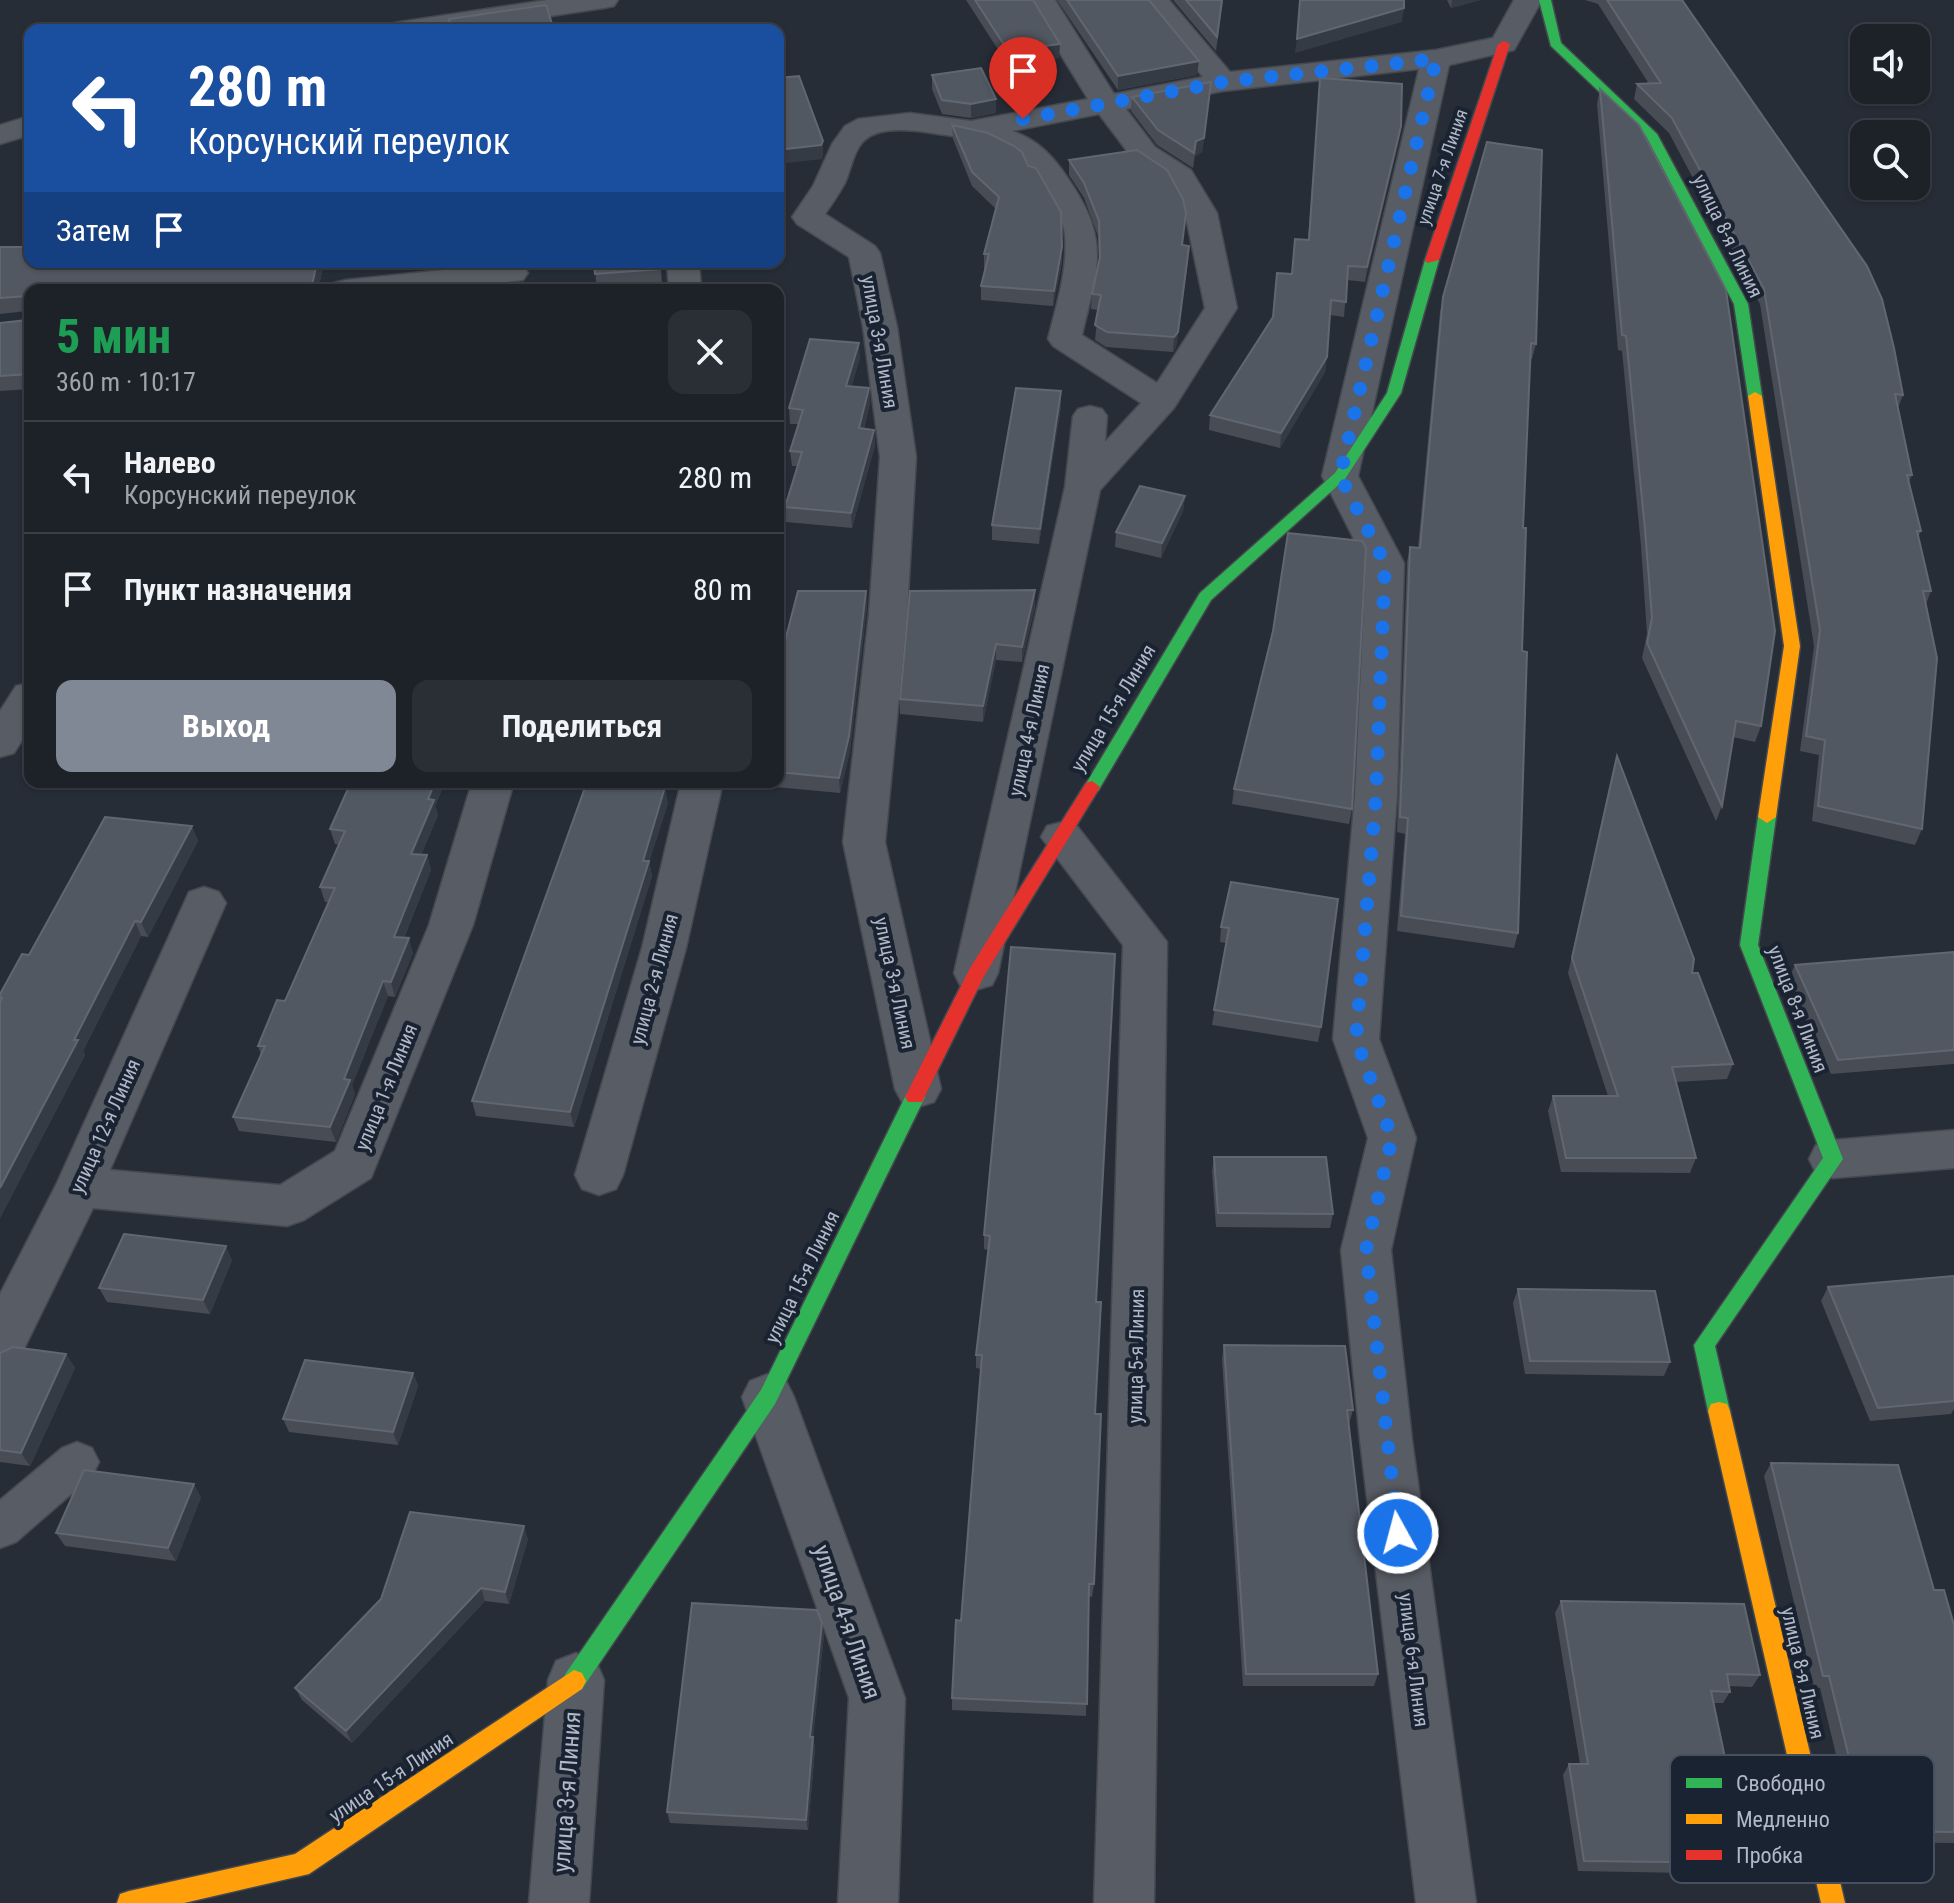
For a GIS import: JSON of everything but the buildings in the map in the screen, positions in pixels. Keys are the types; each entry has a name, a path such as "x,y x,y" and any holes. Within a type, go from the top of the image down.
{"street":[{"path":"441,24 604,0"},
{"path":"1041,0 1105,102 1144,153 1180,177 1201,213 1221,308 1162,401 1083,487"},
{"path":"1154,0 1223,82"},
{"path":"968,131 1105,102 1223,82 1436,59 1504,44 1528,0"},
{"name":"улица 8-я Линия","path":"1545,0 1555,44 1651,134 1741,304 1792,646 1749,945 1833,1159 1704,1345 1799,1755"},
{"name":"улица 7-я Линия","path":"1340,476 1394,393 1421,291 1504,44"},
{"path":"1340,476 1436,59"},
{"name":"улица 3-я Линия","path":"918,1089 864,842 888,614 898,457 880,327 864,253 808,217 829,185 844,148 857,130 891,120 968,131 1019,143 1060,185 1080,227 1079,279 1065,339 1162,401"},
{"path":"0,135 24,127"},
{"path":"0,145 24,143"},
{"path":"413,284 513,275"},
{"name":"улица 4-я Линия","path":"976,973 1083,487 1090,416"},
{"name":"улица 15-я Линия","path":"129,1903 300,1865 576,1680 768,1397 976,973 1062,837 1205,597 1340,476"},
{"name":"улица 6-я Линия","path":"1340,476 1385,563 1376,795 1356,1039 1392,1138 1366,1250 1386,1440 1446,1903"},
{"path":"0,743 24,705"},
{"name":"улица 1-я Линия","path":"79,1187 287,1206 354,1164 451,925 491,788"},
{"name":"улица 2-я Линия","path":"599,1175 664,948 701,788"},
{"name":"улица 5-я Линия","path":"1062,837 1145,942 1124,1903"},
{"name":"улица 12-я Линия","path":"0,1345 79,1187 204,903"},
{"path":"1833,1159 1954,1149"},
{"name":"улица 4-я Линия","path":"768,1397 877,1698 868,1903"},
{"name":"улица 3-я Линия","path":"559,1903 576,1680"},
{"name":"улица 8-я Линия","path":"1828,1883 1833,1903"}],"lane":[{"path":"0,1528 77,1462"}],"traffic: fast":[{"path":"1545,0 1555,44 1651,134 1741,304 1755,396"},
{"path":"1092,787 1205,597 1340,476 1394,393 1432,260"},
{"path":"1719,1411 1704,1345 1833,1159 1749,945 1767,817"},
{"path":"574,1681 768,1397 915,1097"}],"traffic: slow":[{"path":"1755,396 1792,646 1767,817"},
{"path":"1719,1411 1799,1755"},
{"path":"129,1903 300,1865 574,1681"},
{"path":"1828,1883 1833,1903"}],"traffic: jam":[{"path":"1432,260 1504,44"},
{"path":"915,1097 976,973 1092,787"}],"route":[{"path":"1023,119 1223,82 1436,59 1340,476 1385,563 1376,795 1356,1039 1392,1138 1366,1250 1398,1533"}]}
